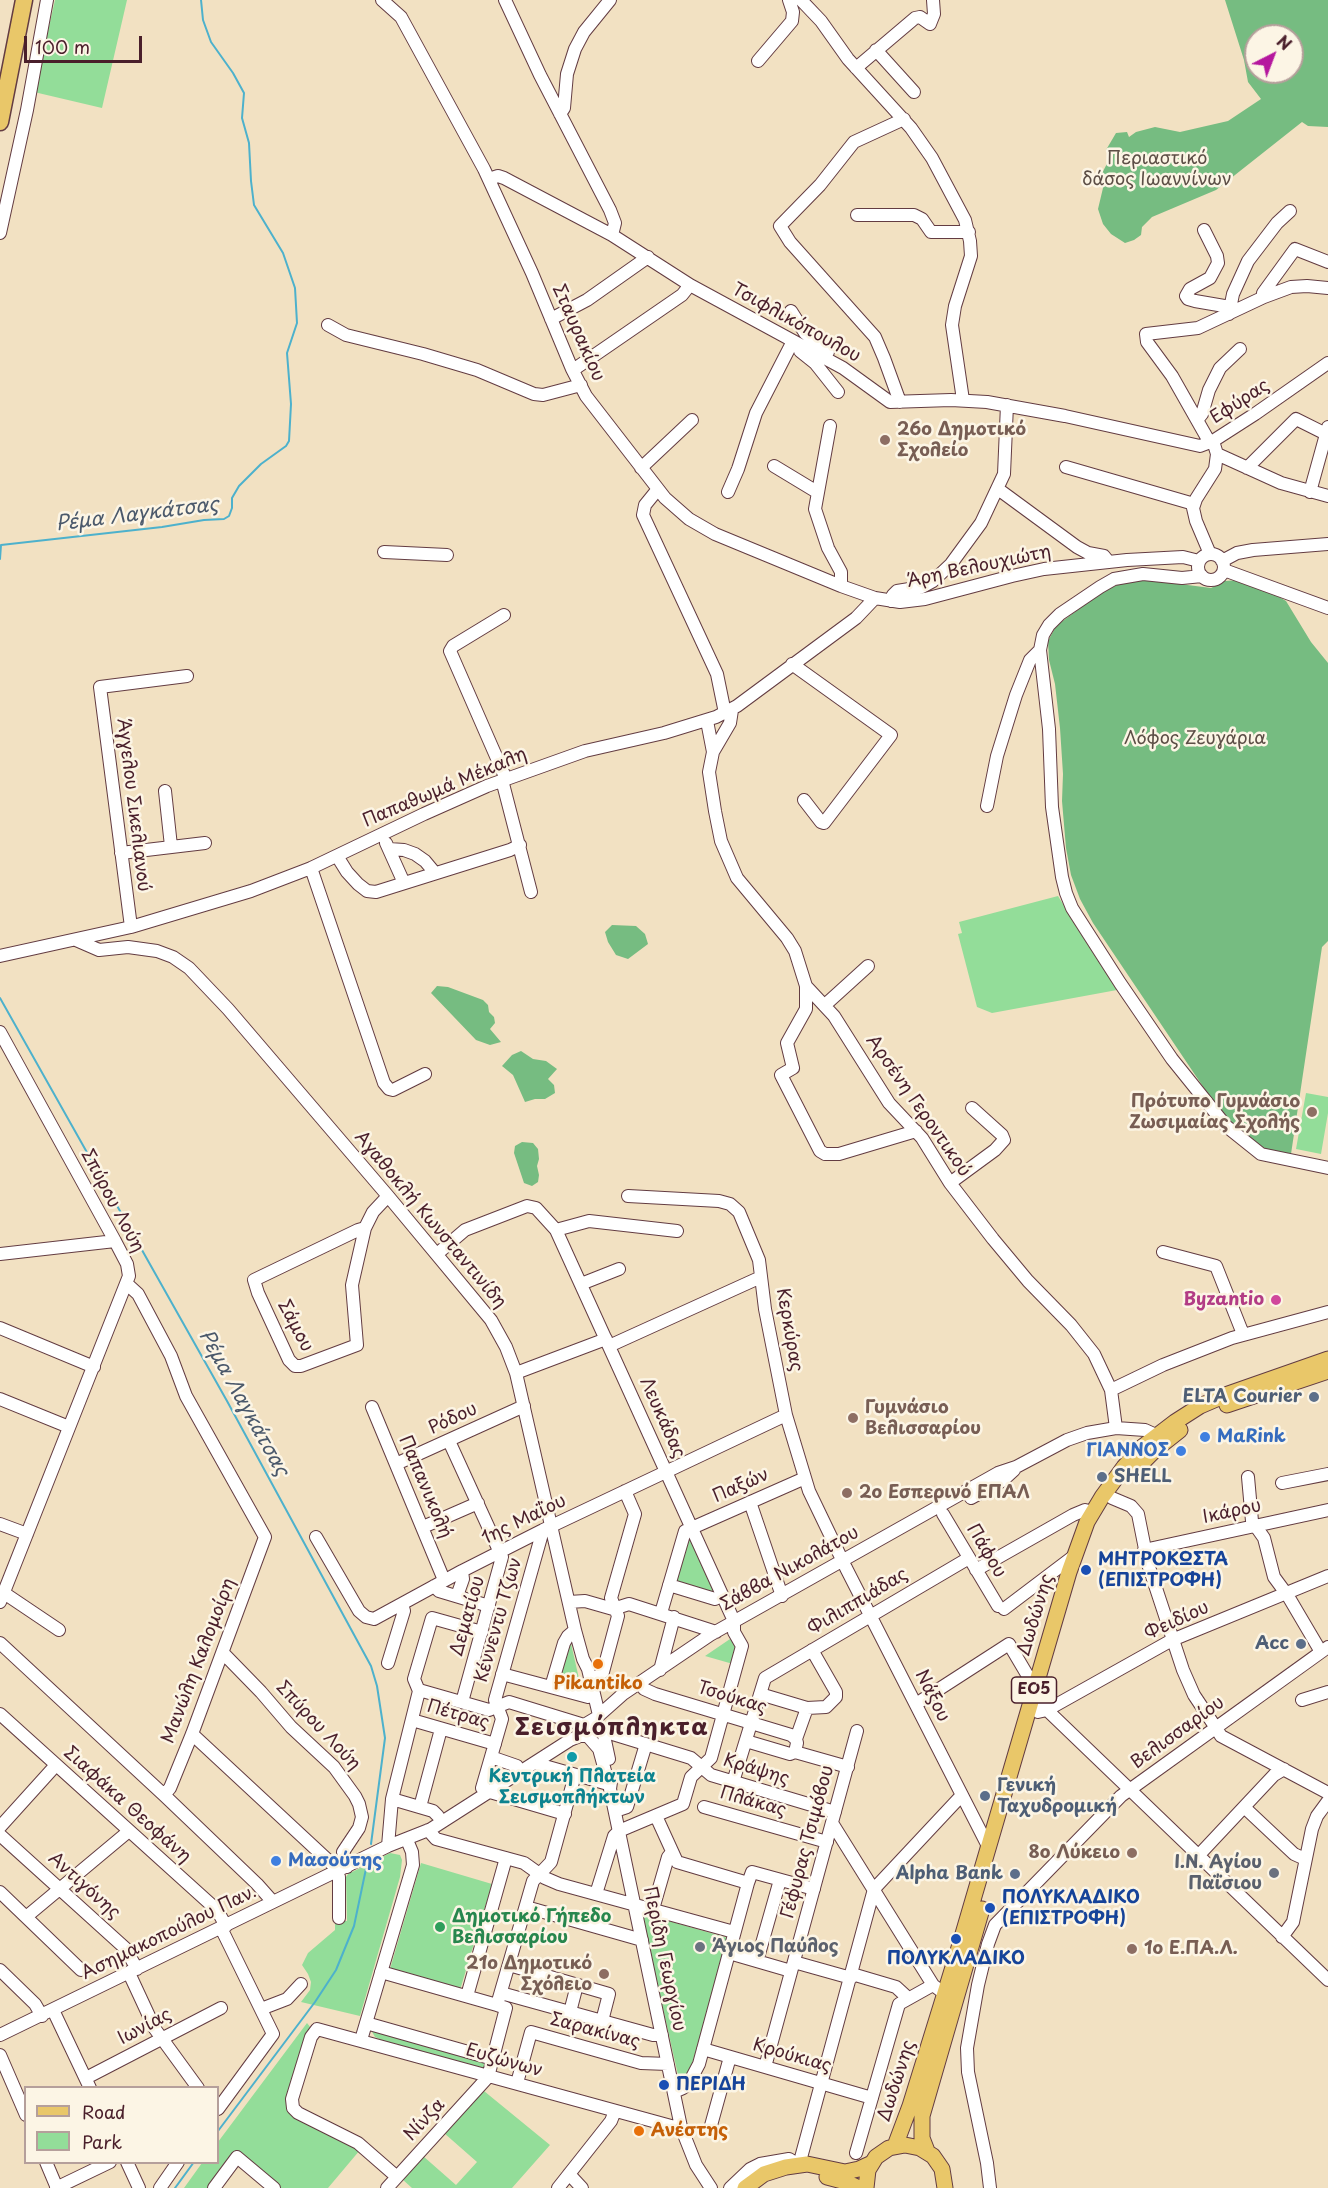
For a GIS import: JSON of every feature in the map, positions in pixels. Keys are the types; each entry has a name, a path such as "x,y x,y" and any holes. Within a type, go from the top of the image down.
{"highway":[{"path":"0,122 24,0"}],"main road":[{"name":"Δωδώνης","path":"895,2146 910,2106 939,1989 989,1848 1074,1556 1093,1512 1124,1467 1186,1414 1214,1400 1328,1359"},
{"name":"Δωδώνης","path":"927,2151 921,2133 922,2116 1088,1545 1112,1498 1160,1438 1224,1406 1328,1371"},
{"name":"Δωδώνης","path":"799,2165 814,2165 845,2172 872,2163 882,2152 895,2146 913,2145 933,2156 942,2169 945,2188"},
{"path":"866,2188 866,2178 872,2163"},
{"path":"745,2188 764,2174 799,2165"},
{"path":"761,2188 773,2180 799,2174 824,2176 859,2188"}],"street":[{"path":"0,234 21,143 47,0"},
{"name":"Σταυρακίου","path":"382,0 401,17 489,179 580,385 641,468 681,513 708,530 841,586"},
{"path":"505,0 613,216 615,226 612,235"},
{"path":"560,114 564,108 567,74 575,49 584,32 610,0"},
{"path":"758,61 792,21 793,12 789,0"},
{"path":"801,0 856,68 904,119 939,171 965,220 969,232 969,261 952,318 963,400"},
{"path":"856,68 917,17 930,24 934,10 933,0"},
{"path":"876,50 914,92"},
{"path":"900,402 875,338 790,242 780,226 820,185 854,142 904,119"},
{"name":"Τσιφλικόπουλου","path":"489,179 498,176 504,178 612,235 690,285 848,371 890,402 963,400 1006,405 1195,446 1212,442"},
{"path":"1230,311 1233,294 1248,261 1276,223 1290,212"},
{"path":"857,215 914,215 922,219 932,232 969,232"},
{"path":"1204,230 1218,262 1210,278 1190,289 1186,296 1188,299 1230,311"},
{"path":"1264,297 1263,294 1295,249 1328,262"},
{"path":"551,319 587,300 648,256"},
{"path":"573,370 682,296 690,285"},
{"path":"1212,442 1172,376 1146,342 1145,336 1150,333 1198,328 1230,311 1299,286 1328,288"},
{"path":"791,311 805,333 848,371"},
{"path":"328,325 346,335 477,370 534,394 543,395 580,385"},
{"path":"793,341 793,344 815,363 838,392"},
{"path":"728,492 756,413 793,341"},
{"path":"1198,419 1220,368 1240,349"},
{"name":"Εφύρας","path":"1194,504 1213,473 1216,454 1212,442 1328,363"},
{"path":"891,601 892,595 897,591 926,585 951,564 981,523 998,489 1005,466 1006,405"},
{"path":"1247,468 1296,419 1327,430 1310,492"},
{"path":"641,468 692,420"},
{"path":"830,426 815,507 828,548 841,572 841,586"},
{"path":"1216,454 1281,483 1328,496"},
{"path":"774,466 817,492"},
{"path":"1066,467 1194,504 1205,557 1198,570 1208,580 1220,576 1223,565 1237,553 1328,544"},
{"path":"658,489 645,505 643,515 717,674 728,711 730,723 713,752"},
{"path":"998,489 1077,547 1088,553 1104,556 1108,561"},
{"path":"384,552 447,555"},
{"path":"1205,557 1216,555 1223,565 1328,608"},
{"name":"Άρη Βελουχιώτη","path":"841,586 875,598 907,602 1012,576 1108,561 1205,557"},
{"path":"1202,576 1182,578 1143,574 1124,576 1109,581 1056,618 1043,636 1040,650 1051,758 1054,822 1064,885 1072,908 1151,1030 1226,1126 1254,1150 1265,1156 1328,1168"},
{"name":"Παπαθωμά Μέκαλη","path":"0,956 131,927 251,891 311,868 458,798 504,779 585,751 707,721 728,711 856,618 875,598"},
{"path":"504,615 453,646 450,651 504,779 531,892"},
{"path":"987,806 997,756 1016,695 1027,667 1035,653 1040,650"},
{"path":"792,664 806,676 890,732 891,735 824,823 820,822 804,800"},
{"name":"Άγγελου Σικελιανού","path":"131,927 100,687 187,676"},
{"name":"Αρσένη Γεροντικού","path":"707,721 713,752 709,777 721,841 737,878 787,938 795,951 806,986 841,1026 889,1103 927,1145 950,1183 1015,1265 1080,1336 1100,1364 1111,1390 1116,1428"},
{"path":"165,791 171,846"},
{"path":"382,834 404,883"},
{"path":"121,853 205,843"},
{"path":"337,856 352,878 367,891 378,892 520,845"},
{"path":"389,849 404,850 415,854 435,873"},
{"path":"311,868 384,1083 393,1090 424,1074"},
{"name":"Αγαθοκλή Κωνσταντινίδη","path":"76,940 99,950 128,947 157,951 173,957 189,968 388,1196 491,1320 506,1347 516,1373 547,1528 591,1682 594,1727"},
{"path":"825,1005 868,966"},
{"path":"806,986 806,1009 787,1043 794,1068 781,1075 820,1151 825,1154 839,1154 916,1131"},
{"name":"Σπύρου Λούη","path":"0,1032 115,1241 128,1267 127,1284"},
{"path":"950,1183 995,1150 1004,1140 1002,1135 972,1108"},
{"name":"Σάμου","path":"365,1228 254,1280 293,1366 301,1366 357,1345 352,1285 365,1228 373,1212 388,1196"},
{"name":"Κερκύρας","path":"628,1196 719,1201 730,1204 737,1210 759,1260 765,1309 786,1415 805,1478 816,1507 845,1565"},
{"name":"Λευκάδας","path":"437,1254 465,1230 524,1206 534,1207 556,1230 722,1594 742,1649 711,1758 691,1777 683,1804 619,1831"},
{"path":"556,1230 576,1223 595,1221 677,1231"},
{"path":"0,1254 115,1241"},
{"path":"1163,1252 1216,1266 1243,1334"},
{"path":"581,1284 619,1269"},
{"path":"516,1373 608,1343 761,1277"},
{"path":"59,1630 2,1597 127,1284"},
{"name":"Μανώλη Καλομοίρη","path":"127,1284 138,1294 171,1356 186,1396 266,1537 227,1635 223,1653 192,1734 170,1788 164,1795"},
{"path":"1111,1390 1170,1362 1243,1334 1328,1312"},
{"path":"0,1328 94,1366"},
{"path":"1,1402 69,1427"},
{"name":"Ρόδου","path":"396,1464 524,1406"},
{"name":"Παπανικολή","path":"372,1407 423,1527 439,1583"},
{"name":"1ης Μαΐου","path":"316,1537 363,1615 374,1619 500,1551 786,1415"},
{"name":"Σάββα Νικολάτου","path":"594,1727 618,1707 734,1625 782,1596 845,1565 998,1473 1016,1467 1066,1440 1087,1433 1116,1428 1145,1430 1160,1438"},
{"path":"449,1441 500,1551"},
{"name":"Σάββα Νικολάτου","path":"594,1727 619,1697 717,1632 943,1514 1002,1481 1016,1467"},
{"path":"1282,1483 1328,1474"},
{"path":"1248,1477 1252,1519 1264,1538 1274,1576 1324,1650"},
{"name":"Παξών","path":"692,1528 805,1478"},
{"path":"591,1682 603,1672 618,1616 611,1598 635,1514 625,1491"},
{"path":"1112,1498 1129,1505 1137,1512 1144,1550 1188,1684 1221,1736 1328,1793"},
{"path":"750,1502 782,1596"},
{"path":"423,1527 477,1503"},
{"path":"976,1570 1073,1515 1085,1510 1093,1512"},
{"name":"Ικάρου","path":"1144,1550 1328,1510"},
{"name":"Πάφου","path":"943,1514 1001,1608 1074,1556"},
{"path":"0,1524 27,1534"},
{"name":"Κέννεντυ Τζων","path":"486,1790 491,1757 502,1719 495,1700 547,1528"},
{"path":"661,1613 685,1532 692,1528"},
{"name":"Δεματίου","path":"462,1702 501,1566 500,1551"},
{"name":"Φιλιππιάδας","path":"760,1694 765,1677 969,1558"},
{"name":"Νάξου","path":"845,1565 989,1848"},
{"path":"457,1596 463,1579 462,1571"},
{"name":"Φειδίου","path":"1042,1708 1172,1640 1328,1576"},
{"path":"439,1583 437,1590 489,1606"},
{"path":"669,1585 715,1599 722,1594"},
{"path":"569,1602 585,1601 615,1608 629,1604 717,1632"},
{"path":"388,1663 404,1611 402,1604"},
{"path":"660,1670 674,1617"},
{"path":"361,2040 413,1865 412,1852 397,1842 392,1799 419,1690 414,1682 415,1677 432,1618 482,1632"},
{"path":"551,1687 564,1643 575,1630"},
{"path":"0,1643 164,1795 273,1902"},
{"path":"916,1704 1009,1644 1035,1688"},
{"path":"733,1782 760,1694 807,1708 826,1707 836,1697 836,1692 812,1650"},
{"name":"Βελισσαρίου","path":"990,2188 968,2072 967,2048 978,1985 991,1934 1000,1918 1112,1803 1324,1650"},
{"name":"Σπύρου Λούη","path":"223,1653 291,1727 334,1767 359,1804 362,1817 359,1828 343,1852 346,1867 339,1881 339,1918"},
{"name":"Αγαθοκλή Κωνσταντινίδη","path":"583,1659 581,1668 594,1727"},
{"path":"502,1674 588,1697"},
{"name":"Τσούκας","path":"644,1689 791,1735 796,1745 848,1767"},
{"name":"Κράψης","path":"419,1690 489,1710 509,1702 594,1727 690,1758 711,1775 834,1817"},
{"path":"1302,1700 1327,1693"},
{"path":"796,1745 807,1708"},
{"path":"1042,1708 1328,1980"},
{"name":"Σιαφάκα Θεοφάνη","path":"0,1714 217,1910 273,2034 219,2108"},
{"name":"Πέτρας","path":"412,1720 495,1744"},
{"path":"397,1842 407,1832 486,1790 594,1727"},
{"path":"397,1842 428,1830 517,1766 594,1727"},
{"name":"Περίδη Γεωργίου","path":"594,1727 611,1773 609,1786 681,2127 696,2165 711,2188"},
{"path":"420,1807 441,1728"},
{"name":"Γέφυρας Τσιμόβου","path":"765,2067 857,1731"},
{"path":"192,1734 330,1861 346,1867"},
{"name":"Τσούκας","path":"746,1742 792,1754 796,1745"},
{"path":"615,1811 627,1807 646,1744"},
{"path":"491,1757 517,1766"},
{"path":"534,1763 609,1786"},
{"path":"0,1827 56,1765"},
{"path":"1198,1856 1274,1775 1284,1769"},
{"path":"499,1999 534,1878 551,1863 575,1775"},
{"path":"486,1790 565,1814"},
{"path":"730,2188 746,2172 760,2164 789,2159 799,2165 874,1889 962,1795"},
{"path":"392,1799 433,1811 438,1816"},
{"path":"1282,1937 1293,1922 1315,1820 1328,1801"},
{"name":"Πλάκας","path":"704,1807 827,1842"},
{"path":"1244,1807 1294,1854 1305,1859"},
{"path":"656,1816 679,1863 748,1883"},
{"path":"834,1817 874,1889 939,1989 908,1998 899,2005 856,2153"},
{"path":"428,1830 436,1839 527,1865 538,1874 559,1884 734,1932"},
{"path":"26,1917 129,1831"},
{"path":"596,1894 610,1842 619,1831"},
{"name":"Αντιγόνης","path":"0,1835 125,1948 150,2021 197,2086"},
{"name":"Ασημακοπούλου Παν.","path":"0,2035 397,1842"},
{"path":"653,1909 668,1857 672,1852"},
{"path":"466,1996 506,1858"},
{"path":"674,2092 683,2088 690,2081 696,2070 752,1872 814,1889"},
{"path":"757,1962 780,1880"},
{"path":"2,1898 26,1917 81,1970"},
{"path":"526,1906 642,1940"},
{"path":"729,1953 757,1962 851,1976 896,1987 908,1998"},
{"path":"509,1965 609,1994 602,2021"},
{"path":"0,1970 47,2013 88,2083"},
{"path":"381,1972 466,1996 499,1999 570,2012 653,2036 662,2036"},
{"path":"261,2009 287,1999 301,1984"},
{"path":"570,2012 577,1985"},
{"path":"489,2076 506,2008 499,1999"},
{"name":"Ιωνίας","path":"88,2083 162,2039 221,2008"},
{"path":"366,2023 493,2059"},
{"name":"Ευζώνων","path":"397,2177 357,2143 298,2113 293,2108 292,2099 315,2030 319,2028 615,2111 681,2127"},
{"name":"Σαρακίνας","path":"517,2084 531,2032 641,2063 668,2064"},
{"name":"Κρούκιας","path":"703,2049 872,2098"},
{"path":"0,2055 24,2110"},
{"path":"710,2129 730,2057"},
{"name":"Νίνζα","path":"387,2188 489,2076"},
{"path":"558,2188 611,2121 615,2111"},
{"path":"214,2188 237,2157 274,2188"},
{"path":"46,2164 56,2188 108,2164"},
{"path":"127,2164 139,2188"},
{"path":"160,2188 177,2164"},
{"path":"569,2174 582,2188"}],"green space":[{"path":"55,0 127,0 102,108 34,92"},
{"name":"Περιαστικό δάσος Ιωαννίνων","path":"1225,0 1328,0 1328,127 1308,126 1302,122 1216,190 1152,217 1142,227 1141,235 1134,240 1125,243 1111,234 1103,224 1098,209 1103,188 1100,177 1110,158 1106,150 1116,133 1127,132 1129,137 1136,132 1155,127 1180,132 1228,121 1261,99 1250,84 1304,84 1304,24 1244,24 1244,60"},
{"name":"Λόφος Ζευγάρια","path":"1141,579 1211,588 1225,581 1239,580 1269,591 1286,601 1311,642 1328,663 1328,941 1322,947 1291,1154 1269,1150 1258,1145 1232,1124 1216,1106 1093,923 1080,899 1071,875 1062,801 1060,728 1048,641 1056,626 1099,594 1119,584"},
{"path":"1058,896 1117,990 992,1013 977,1007 958,934 962,933 959,922"},
{"path":"612,925 636,926 645,934 648,944 628,959 616,955 605,932"},
{"path":"437,986 448,987 483,1000 494,1017 495,1023 490,1029 501,1042 490,1045 476,1040 431,993"},
{"path":"521,1051 533,1059 546,1061 557,1069 548,1079 554,1085 555,1093 545,1099 525,1102 513,1075 502,1066 512,1055"},
{"path":"1306,1093 1328,1097 1328,1113 1321,1154 1296,1149"},
{"path":"522,1142 533,1143 538,1149 538,1182 532,1186 524,1183 514,1153 515,1146"},
{"path":"690,1537 716,1592 712,1595 674,1584"},
{"path":"570,1639 582,1692 555,1682"},
{"path":"730,1639 737,1644 733,1664 705,1656"},
{"path":"390,1853 400,1855 402,1860 400,1877 360,2016 301,2002 310,1990 311,1982 302,1965 308,1953 335,1930 335,1920 347,1921 346,1877"},
{"name":"Δημοτικό Γήπεδο Βελισσαρίου","path":"421,1863 492,1884 460,1990 390,1969"},
{"path":"648,1915 728,1938 690,2071 684,2079 678,2075 643,1920"},
{"path":"307,2023 311,2028 288,2101 360,2150 328,2188 280,2188 236,2154 211,2188 184,2188 201,2164 219,2164 219,2141"},
{"path":"371,2030 487,2060 484,2072 397,2047 375,2037"},
{"path":"484,2091 550,2145 512,2188 412,2188 402,2179 423,2156 456,2185 477,2162 444,2133"}],"waterway":[{"name":"Ρέμα Λαγκάτσας","path":"0,559 1,545 224,519 229,516 232,498 239,486 289,441 291,404 287,353 297,323 295,288 283,253 254,205 249,143 242,118 244,93 211,42 203,20 201,0"},
{"name":"Ρέμα Λαγκάτσας","path":"0,998 227,1401 371,1666 377,1686 385,1738 371,1844"},
{"name":"Ρέμα Λαγκάτσας","path":"219,2130 315,2002 336,1970 354,1926 367,1864"},
{"name":"Ρέμα Λαγκάτσας","path":"175,2188 193,2164"}],"place":[{"name":"26ο Δημοτικό Σχολείο","path":"885,440"},
{"name":"Πρότυπο Γυμνάσιο Ζωσιμαίας Σχολής","path":"1312,1112"},
{"name":"Byzantio","path":"1276,1300"},
{"name":"ELTA Courier","path":"1314,1397"},
{"name":"Γυμνάσιο Βελισσαρίου","path":"853,1418"},
{"name":"MaRink","path":"1205,1437"},
{"name":"ΓΙΑΝΝΟΣ","path":"1181,1451"},
{"name":"SHELL","path":"1102,1477"},
{"name":"2ο Εσπερινό ΕΠΑΛ","path":"847,1493"},
{"name":"ΜΗΤΡΟΚΩΣΤΑ (ΕΠΙΣΤΡΟΦΗ)","path":"1086,1570"},
{"name":"Acc","path":"1301,1644"},
{"name":"Pikantiko","path":"598,1664"},
{"name":"Κεντρική Πλατεία Σεισμοπλήκτων","path":"572,1757"},
{"name":"Γενική Ταχυδρομική","path":"985,1796"},
{"name":"8ο Λύκειο","path":"1132,1853"},
{"name":"Μασούτης","path":"276,1861"},
{"name":"Ι.Ν. Αγίου Παΐσιου","path":"1274,1873"},
{"name":"Alpha Bank","path":"1015,1874"},
{"name":"ΠΟΛΥΚΛΑΔΙΚΟ (ΕΠΙΣΤΡΟΦΗ)","path":"990,1908"},
{"name":"Δημοτικό Γήπεδο Βελισσαρίου","path":"440,1927"},
{"name":"ΠΟΛΥΚΛΑΔΙΚΟ","path":"956,1939"},
{"name":"Άγιος Παύλος","path":"700,1947"},
{"name":"1ο Ε.ΠΑ.Λ.","path":"1132,1949"},
{"name":"21ο Δημοτικό Σχόλειο","path":"604,1974"},
{"name":"ΠΕΡΙΔΗ","path":"664,2085"},
{"name":"Ανέστης","path":"639,2131"}],"district":[{"name":"Σεισμόπληκτα","path":"612,1728"}]}
